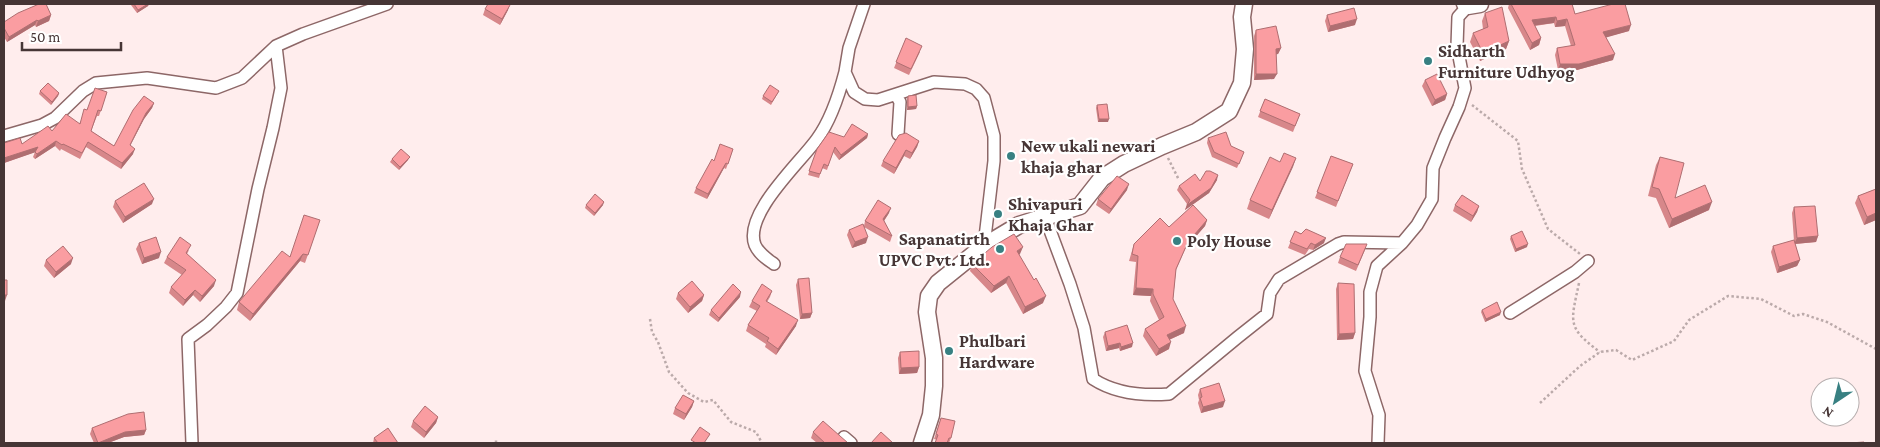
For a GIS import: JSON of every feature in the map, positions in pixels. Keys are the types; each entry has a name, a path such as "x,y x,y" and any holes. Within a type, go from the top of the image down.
{"street":[{"path":"4,136 42,125 55,118 83,91 96,83 147,78 216,88 242,78 276,46 303,34 387,4"},
{"path":"774,264 764,257 755,244 755,220 781,181 817,139 827,124 845,72 849,48 864,4"},
{"path":"922,443 931,415 934,386 934,358 927,312 929,296 938,283 984,246 1019,225 1080,206 1102,178 1124,164 1196,132 1228,111 1242,83 1244,49 1242,17 1244,4"},
{"path":"1378,443 1379,415 1365,371 1370,317 1370,292 1378,266 1417,226 1432,198 1433,168 1460,107 1465,88 1457,46 1458,17 1471,5"},
{"path":"192,443 188,339 207,325 237,294 280,88 276,46"},
{"path":"845,72 854,92 865,99 878,100 934,82 965,84 976,89 984,98 994,136 994,161 984,246"},
{"path":"896,94 900,102 898,134"},
{"path":"1045,217 1084,328 1094,379 1104,386 1113,389 1129,393 1155,395 1169,394 1267,314 1270,293 1279,279 1344,242 1402,243"},
{"path":"1510,313 1575,272 1588,261"}],"path":[{"path":"1465,88 1469,102 1518,141 1522,169 1548,229 1588,261 1580,279 1572,318 1580,336 1600,352"},
{"path":"1162,146 1179,180"},
{"path":"1540,403 1580,366 1600,352 1616,350 1632,360 1674,341 1689,320 1728,296 1761,299 1794,316 1803,314 1827,322 1876,349"},
{"path":"650,319 652,332 658,342 669,372 674,378 688,393 704,402 713,400 731,422 756,432 762,443"},
{"path":"496,438 496,443"}],"building":[{"path":"39,4 46,4 51,15 37,20 9,37 4,28 4,22 18,13"},
{"path":"134,4 148,4 138,10"},
{"path":"488,4 510,5 502,19 485,9"},
{"path":"1511,4 1572,4 1575,14 1613,4 1625,4 1631,25 1603,32 1615,54 1579,64 1560,64 1557,48 1575,45 1567,19 1557,21 1556,17 1532,20 1541,38 1532,43"},
{"path":"1502,7 1509,41 1483,53 1473,33 1488,27 1485,13"},
{"path":"1354,8 1357,19 1330,26 1327,15"},
{"path":"1276,26 1281,48 1276,49 1277,74 1256,74 1256,30"},
{"path":"906,38 922,46 911,69 896,62"},
{"path":"1437,74 1447,94 1435,100 1425,80"},
{"path":"48,83 59,93 52,102 40,91"},
{"path":"770,85 779,91 772,102 763,96"},
{"path":"95,88 107,92 101,111 98,110 91,131 114,146 133,110 144,96 154,103 146,113 130,145 135,149 122,163 88,142 82,153 56,141 37,154 35,152 38,147 4,158 4,143 20,138 22,144 48,126 52,131 66,114 80,124 84,109 87,110"},
{"path":"916,95 917,106 908,107 908,96"},
{"path":"1265,99 1300,114 1295,126 1260,111"},
{"path":"1107,104 1109,119 1099,119 1097,105"},
{"path":"852,124 868,134 841,155 835,147 828,166 824,164 820,174 809,171 817,149 829,132 844,137"},
{"path":"1226,132 1231,146 1244,152 1239,164 1214,152 1208,138"},
{"path":"906,133 919,141 912,153 906,150 896,168 883,161 899,135"},
{"path":"720,144 733,149 728,164 726,163 708,194 696,188 712,159 714,161"},
{"path":"401,149 410,157 400,167 392,159"},
{"name":"Poly House","path":"1284,153 1296,158 1272,210 1250,200 1270,157 1280,162"},
{"path":"1331,156 1353,164 1338,201 1317,192"},
{"path":"1660,157 1684,163 1675,198 1705,185 1712,202 1672,219 1659,189 1652,187"},
{"path":"1206,171 1218,175 1211,188 1187,205 1190,200 1179,186 1195,174 1200,181"},
{"path":"1117,176 1129,184 1111,209 1098,199"},
{"path":"144,183 154,199 125,217 115,201"},
{"path":"1876,189 1876,213 1867,217 1858,196"},
{"path":"595,194 604,202 595,213 586,205"},
{"path":"1462,195 1479,206 1473,216 1455,205"},
{"path":"878,200 891,208 883,219 892,236 865,221"},
{"path":"1193,205 1207,220 1188,242 1176,269 1173,299 1186,326 1167,335 1171,342 1159,349 1145,329 1164,317 1153,294 1153,289 1136,288 1138,256 1132,254 1134,244 1160,218 1169,227"},
{"path":"1815,206 1818,236 1797,238 1794,207"},
{"path":"304,215 320,220 308,255 303,254 253,314 239,302 282,251 290,257"},
{"path":"863,224 868,237 855,242 849,230"},
{"path":"1306,229 1326,238 1315,245 1311,243 1307,249 1290,242 1295,231 1301,234"},
{"path":"1522,231 1528,244 1516,249 1511,236"},
{"path":"1014,234 1023,247 1017,251 1046,296 1025,307 1009,276 994,286 972,264 992,247"},
{"path":"156,237 161,252 144,258 139,243"},
{"path":"180,237 191,245 186,253 216,280 202,296 195,290 185,300 171,287 186,270 167,257"},
{"path":"1794,240 1800,260 1779,267 1773,246"},
{"path":"1346,244 1367,244 1358,265 1340,257"},
{"path":"63,246 73,258 56,272 46,260"},
{"path":"809,278 812,313 802,314 798,279"},
{"path":"4,280 7,280 7,295 4,295"},
{"path":"692,281 704,295 690,307 678,293"},
{"path":"1338,283 1354,284 1355,333 1339,334"},
{"path":"733,284 741,292 719,318 711,310"},
{"path":"762,284 772,291 766,301 798,320 778,349 767,341 769,338 748,325 760,306 752,301"},
{"path":"1497,302 1501,312 1486,319 1482,310"},
{"path":"1127,325 1133,343 1121,347 1120,343 1108,346 1105,332"},
{"path":"919,351 919,367 901,368 900,352"},
{"path":"1219,383 1225,401 1203,407 1200,389"},
{"path":"683,395 694,401 686,414 675,408"},
{"path":"425,406 438,417 426,432 413,421"},
{"path":"144,412 146,430 125,432 98,443 92,428 128,414"},
{"path":"941,418 955,421 951,438 949,438 947,443 935,443 938,435 936,434"},
{"path":"823,421 848,443 825,443 813,432"},
{"path":"700,427 710,434 704,443 696,443 691,440"},
{"path":"388,428 398,443 378,443 374,438"},
{"path":"881,432 893,443 871,443"}],"place":[{"name":"Sidharth Furniture Udhyog","path":"1428,61"},
{"name":"New ukali newari khaja ghar","path":"1011,156"},
{"name":"Shivapuri Khaja Ghar","path":"998,214"},
{"name":"Poly House","path":"1177,241"},
{"name":"Sapanatirth UPVC Pvt. Ltd.","path":"1000,249"},
{"name":"Phulbari Hardware","path":"949,351"}]}
